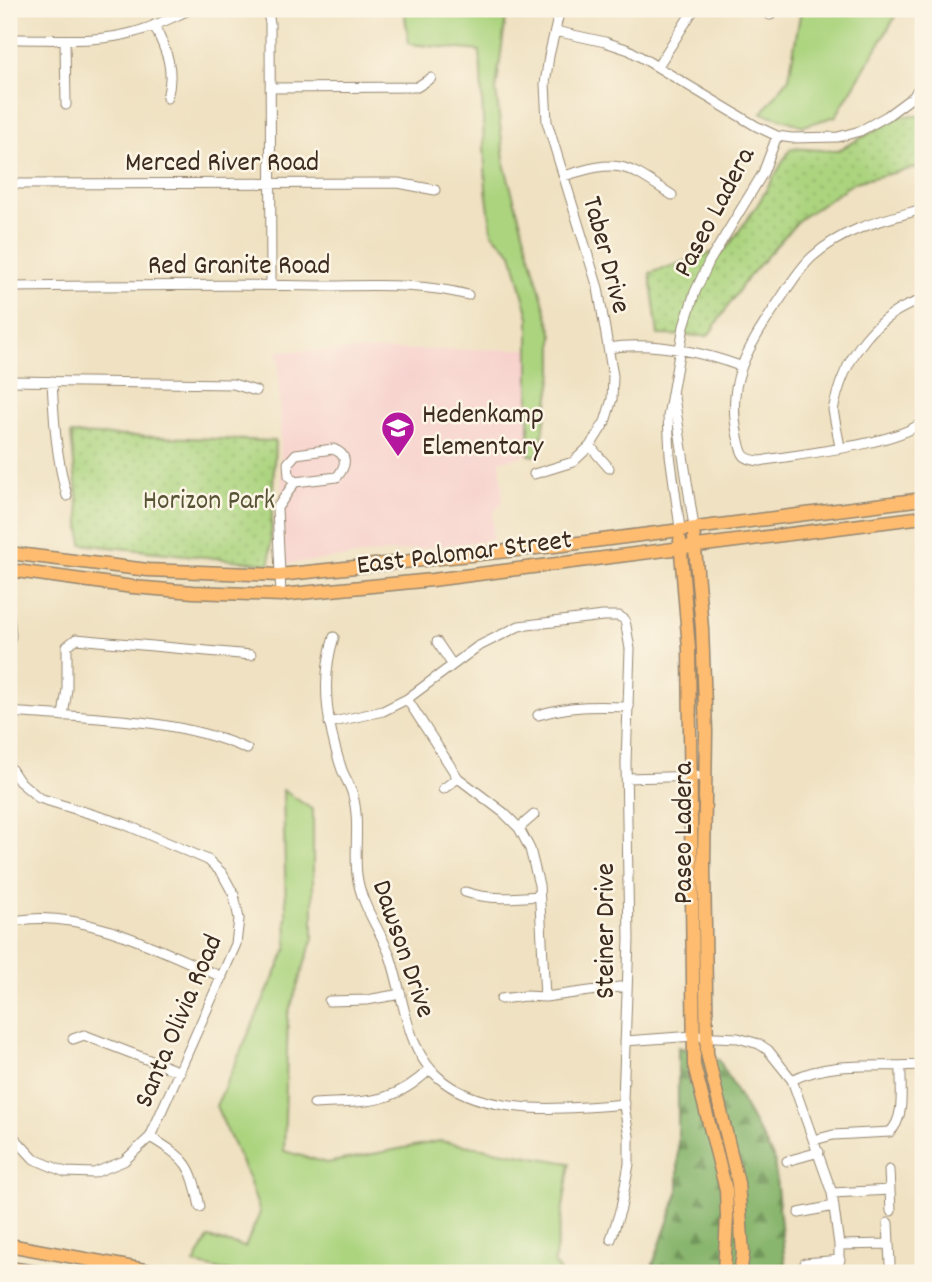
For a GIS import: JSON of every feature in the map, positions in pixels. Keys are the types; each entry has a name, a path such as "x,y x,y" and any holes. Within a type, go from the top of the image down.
{"main road":[{"name":"East Palomar Street","path":"9,553 148,570 279,575 555,546 923,499"},
{"name":"East Palomar Street","path":"9,570 133,587 281,595 432,580 923,517"},
{"name":"Paseo Ladera","path":"687,528 694,545 704,660 705,776 700,1036 694,1065 726,1190 724,1273"},
{"name":"Paseo Ladera","path":"687,528 680,547 689,649 700,1036 707,1053 738,1183 743,1254 740,1273"},
{"path":"9,1245 161,1273"},
{"path":"9,1268 43,1273"}],"street":[{"path":"9,39 107,38 135,32 191,9"},
{"path":"267,9 270,23 271,285"},
{"name":"Taber Drive","path":"534,474 573,462 590,446 605,422 612,399 613,376 594,272 547,122 545,101 549,50 560,9"},
{"path":"658,66 694,9"},
{"path":"759,9 770,15"},
{"path":"154,25 169,61 172,82 167,98"},
{"path":"555,31 629,50 693,90 776,136 838,137 860,131 914,96 923,80"},
{"path":"65,40 66,105"},
{"path":"270,88 417,87 431,78"},
{"name":"Paseo Ladera","path":"687,528 681,430 673,392 688,314 704,272 763,173 776,136"},
{"path":"564,176 601,165 614,165 634,170 672,195"},
{"name":"Merced River Road","path":"9,184 398,183 435,190"},
{"path":"923,209 870,223 845,233 810,260 751,344 740,366 736,390 737,432 742,454 749,460 760,461 840,447 901,433 923,422"},
{"name":"Red Granite Road","path":"9,287 433,287 468,295"},
{"path":"840,447 835,402 859,346 877,325 890,315 923,300"},
{"path":"608,348 650,345 715,357 740,366"},
{"path":"9,381 233,384 256,391"},
{"path":"52,381 54,432 67,496"},
{"path":"590,446 609,468"},
{"path":"281,595 277,508 295,482 337,477 345,468 345,460 340,452 333,449 296,454 287,468 295,482"},
{"path":"9,461 9,471"},
{"path":"9,615 9,644"},
{"name":"Steiner Drive","path":"452,664 477,647 519,626 603,616 619,616 625,620 630,649 626,778 629,940 625,1041 629,1164 625,1193 611,1239"},
{"name":"Dawson Drive","path":"334,637 327,669 329,723 342,770 354,797 357,873 362,900 384,942 401,994 410,1034 430,1069 464,1094 513,1105 568,1109 625,1104"},
{"path":"63,716 67,689 67,646 76,639 251,655"},
{"path":"329,723 383,711 407,699 452,664 437,642"},
{"path":"407,699 458,778 519,828 530,849 539,885 545,997"},
{"path":"538,715 572,706 629,707"},
{"path":"9,712 175,727 226,740 247,749"},
{"name":"Santa Olivia Road","path":"9,766 19,781 39,797 124,824 208,860 230,887 239,919 236,944 150,1137 124,1161 103,1171 74,1174 55,1170 34,1159 9,1132"},
{"path":"626,778 705,776"},
{"path":"443,789 458,778"},
{"path":"519,828 534,816"},
{"path":"465,892 480,897 512,899 539,896"},
{"path":"21,920 39,917 59,919 128,936 222,977"},
{"path":"501,999 545,997 627,986"},
{"path":"329,1002 367,1000 401,994"},
{"path":"73,1039 84,1035 180,1072"},
{"path":"625,1041 700,1036 738,1038 759,1044 768,1050 792,1080 819,1152 834,1206 839,1273"},
{"path":"792,1080 808,1072 827,1069 922,1065"},
{"path":"814,1140 834,1135 890,1132 897,1126 900,1117 901,1066"},
{"path":"314,1104 390,1097 412,1086 430,1069"},
{"path":"150,1137 176,1152 188,1166 200,1207"},
{"path":"787,1161 819,1152"},
{"path":"889,1170 891,1211"},
{"path":"832,1194 890,1190"},
{"path":"799,1213 834,1206"},
{"path":"888,1223 890,1264"},
{"path":"839,1245 889,1244"},
{"path":"805,1264 840,1260"}],"shaded area":[{"name":"Hedenkamp Elementary","path":"528,349 529,455 500,461 503,501 493,513 493,540 284,564 278,351"}],"green space":[{"path":"404,9 507,9 496,90 505,167 553,336 553,373 539,456 529,455 529,317 512,253 492,233 486,189 480,51 409,44"},
{"path":"801,9 900,9 836,116 804,126 762,113 789,78"},
{"path":"901,116 923,116 923,166 855,182 800,219 745,281 708,336 658,335 650,273 727,248 758,204 791,148 837,151"},
{"name":"Horizon Park","path":"71,434 275,441 270,564 82,544"},
{"path":"283,790 313,810 313,938 288,1015 284,1151 327,1163 440,1141 570,1163 554,1263 561,1273 328,1273 310,1268 304,1273 236,1273 194,1264 208,1238 245,1247 260,1213 248,1177 216,1106 287,948"},
{"path":"678,1047 719,1060 774,1159 786,1273 650,1273 678,1193"}],"place":[{"name":"Hedenkamp Elementary","path":"398,458"}]}
